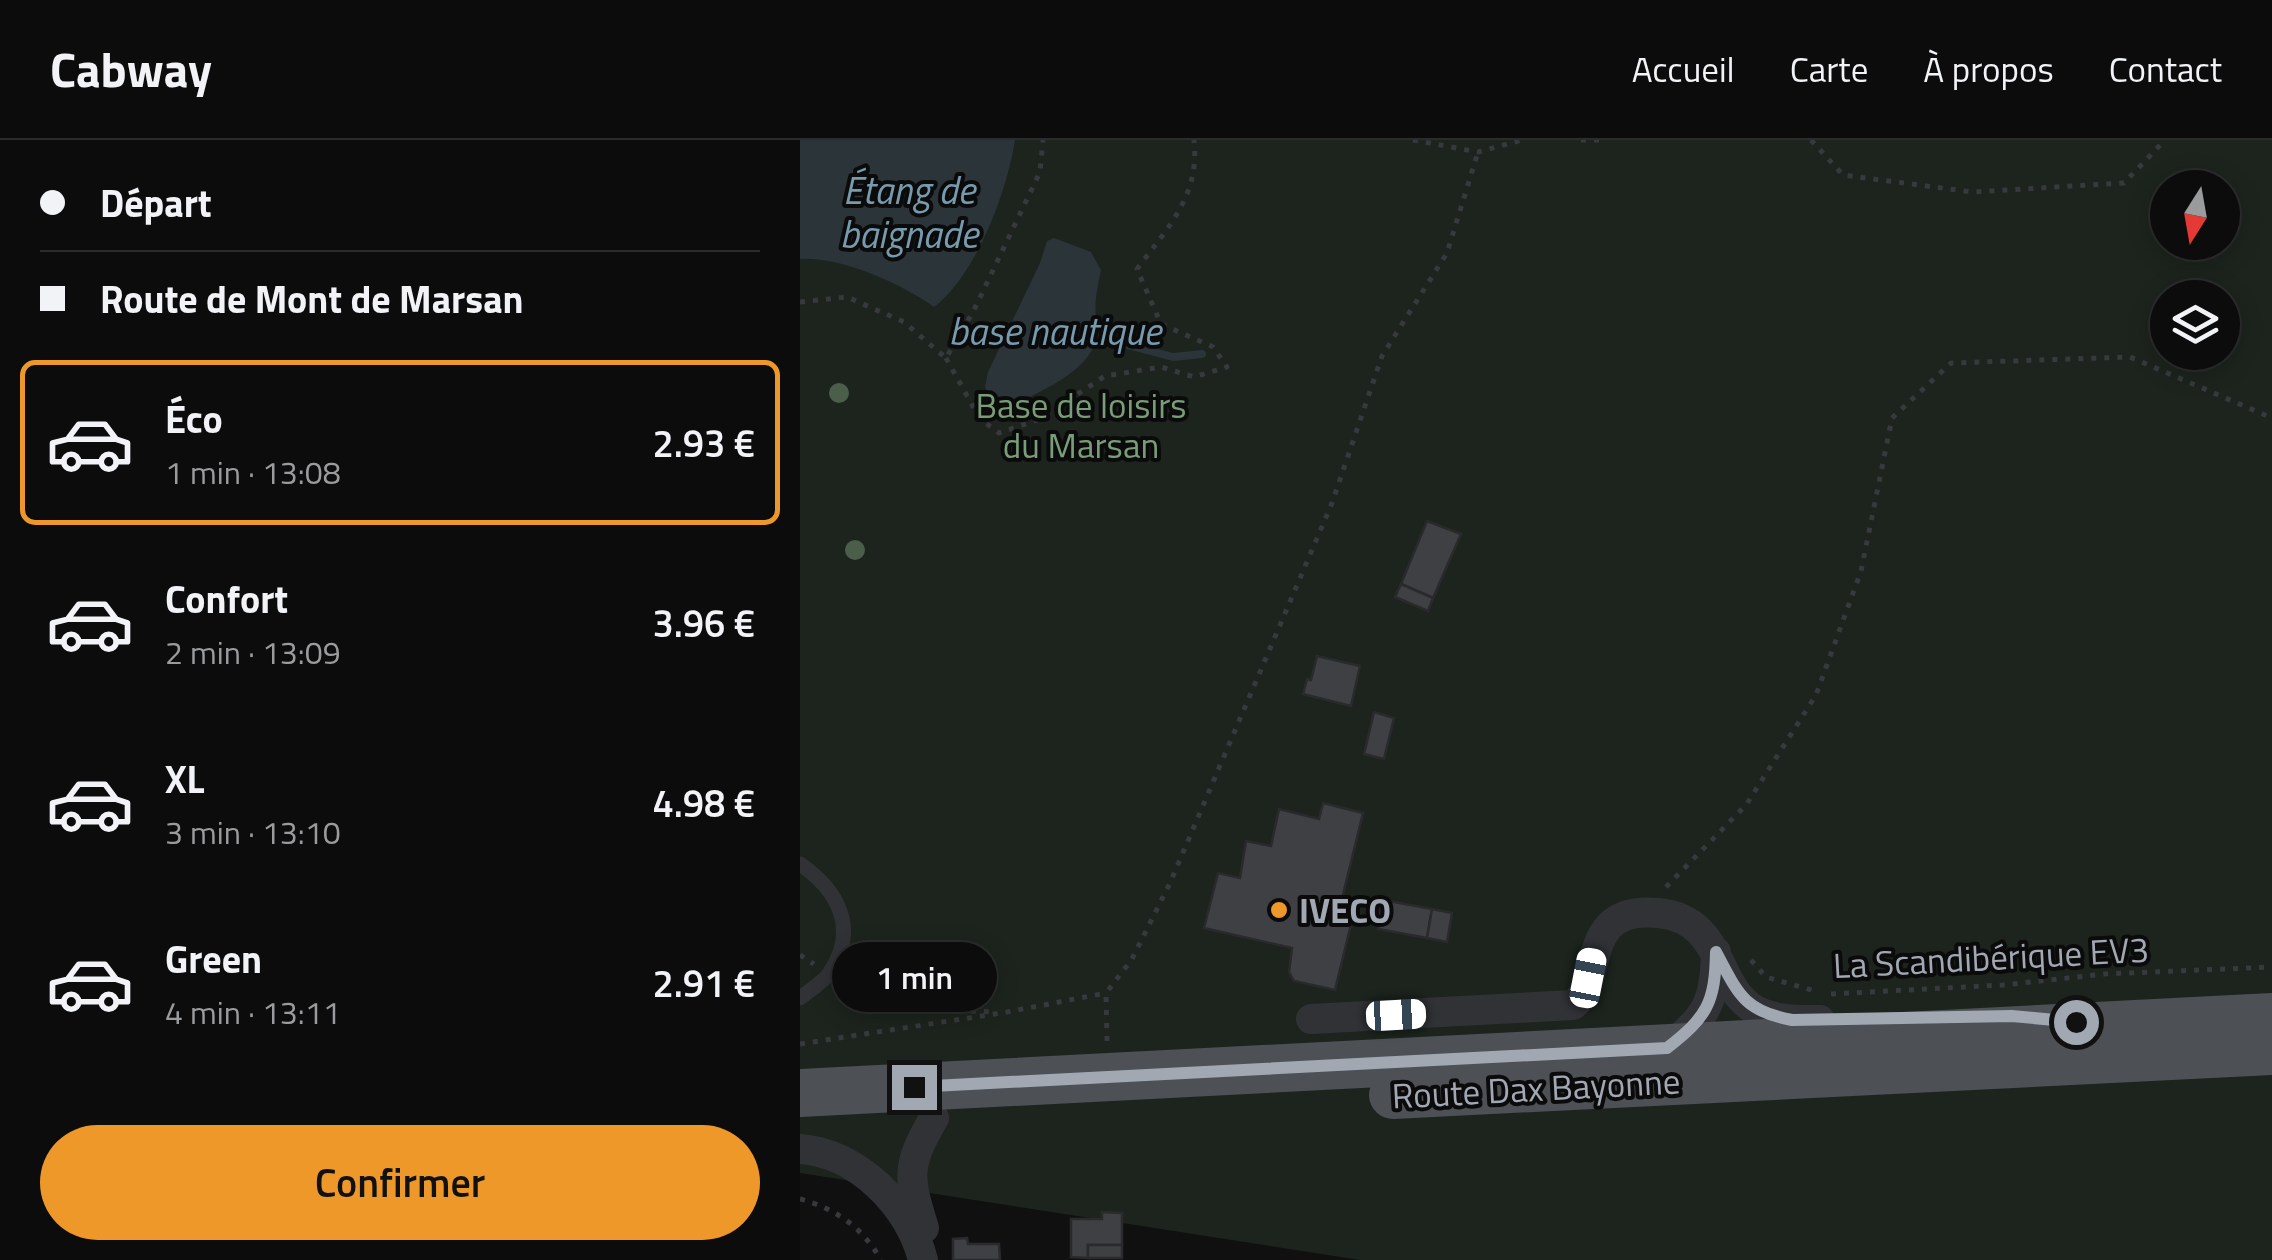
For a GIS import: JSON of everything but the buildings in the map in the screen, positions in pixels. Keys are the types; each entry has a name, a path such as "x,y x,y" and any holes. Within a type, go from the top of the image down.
{"main road":[{"path":"800,1093 924,1103 1667,1048 2272,1017"},
{"name":"Route Dax Bayonne","path":"800,1126 924,1103 2272,1051"}],"street":[{"path":"1312,1019 1573,1005 1582,999 1599,938 1625,917 1660,912 1680,919 1730,951 1740,997 1770,1016 1792,1020 2012,1016 2108,1026"},
{"path":"1667,1048 1708,1009 1730,951"},
{"path":"924,1103 910,1176 926,1236 927,1260"},
{"path":"800,1149 840,1160 887,1195 908,1222 927,1260"}],"lane":[{"path":"800,864 824,880 841,910 843,945 829,974 800,998"},
{"path":"800,1083 924,1103"}],"path":[{"path":"946,358 974,310 1040,172 1043,140"},
{"path":"800,302 847,297 904,322 946,358 980,419 999,433 1040,419 1104,376 1161,367 1194,377 1228,366 1213,347 1161,324 1137,270 1184,206 1197,166 1194,140"},
{"path":"1412,140 1478,152 1522,140"},
{"path":"1580,140 1606,140"},
{"path":"1811,140 1843,175 1972,192 2124,183 2165,140"},
{"path":"800,1044 1106,993 1132,958 1170,884 1332,504 1382,356 1447,253 1478,152"},
{"path":"1642,913 1746,805 1816,694 1860,571 1892,418 1951,363 2130,358 2272,418"},
{"name":"La Scandibérique EV3","path":"1730,951 1766,978 1827,994 2003,985 2105,974 2272,967"},
{"path":"800,954 846,985 949,1010 1008,1012"},
{"path":"800,1199 848,1220 862,1232 880,1260"}],"green space":[{"name":"Base de loisirs du Marsan","path":"800,140 2272,140 2272,1260 1360,1260 800,1173"}],"water":[{"name":"Étang de baignade","path":"800,140 1015,140 1005,184 976,254 949,293 934,307 870,273 833,262 800,259"},
{"name":"base nautique","path":"1054,238 1091,252 1101,270 1096,305 1099,328 1094,346 1064,378 997,411 985,387 988,372 1047,241"}],"waterway":[{"path":"1097,337 1173,357 1202,354"}],"place":[{"name":"IVECO","path":"1279,910"}],"route":[{"path":"914,1087 1667,1048 1708,1009 1715,983 1716,952 1740,997 1770,1016 1792,1020 2012,1016 2076,1022"}]}
